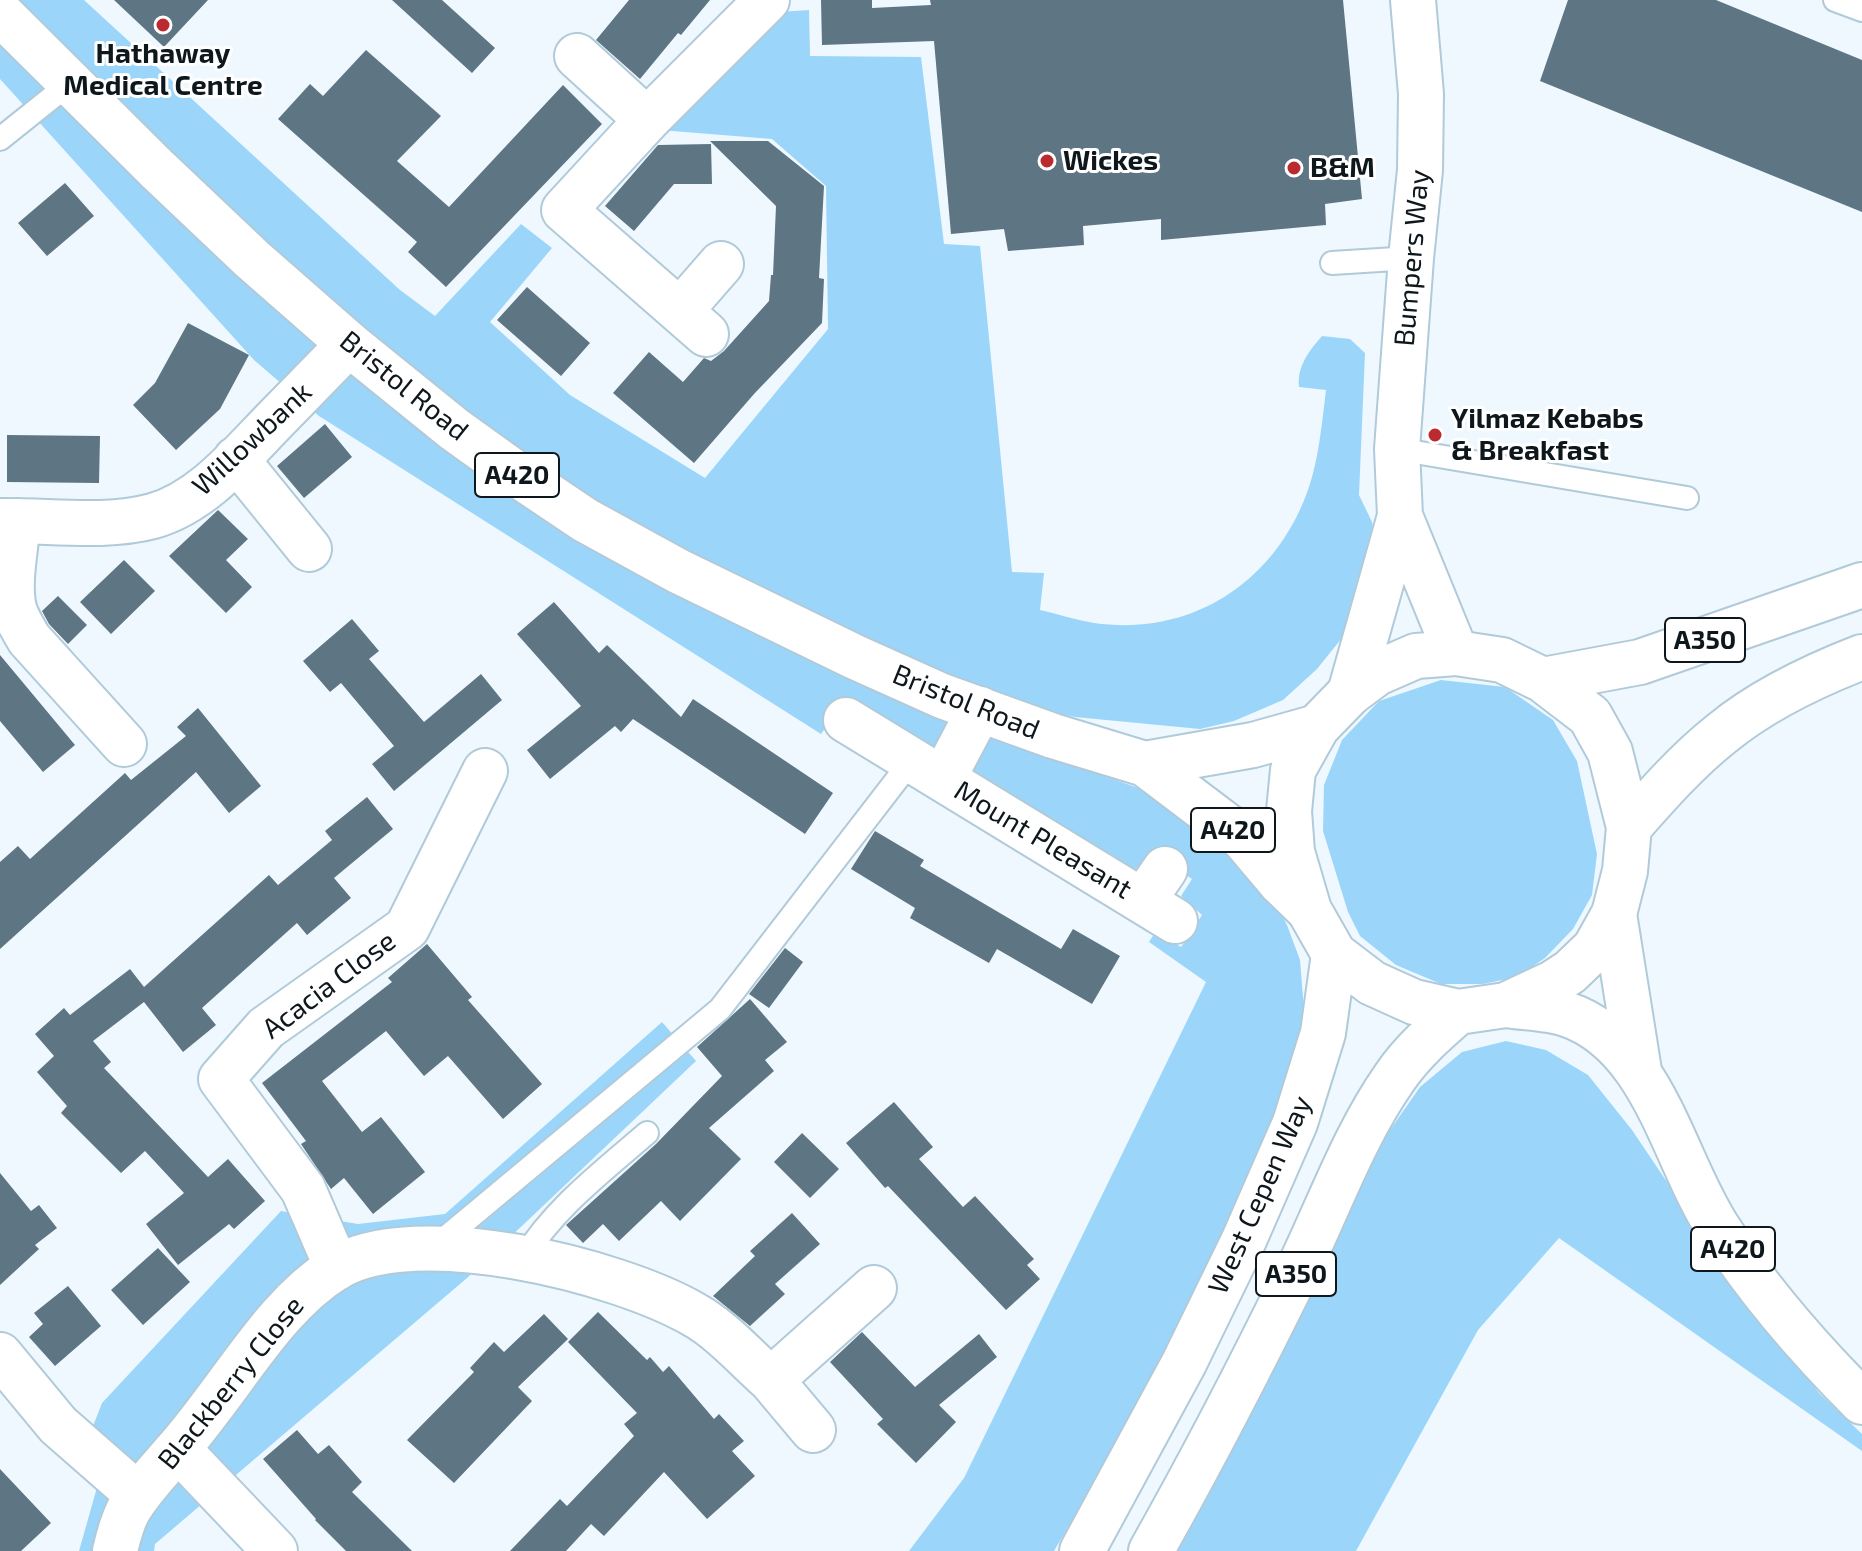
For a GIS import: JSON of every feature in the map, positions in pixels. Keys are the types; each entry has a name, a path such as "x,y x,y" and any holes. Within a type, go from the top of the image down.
{"main road":[{"path":"721,264 693,322 564,210 647,120 767,0"},
{"name":"Bumpers Way","path":"1350,693 1400,516 1397,449 1420,170 1421,94 1413,0"},
{"name":"Bristol Road","path":"0,13 252,259 349,344 454,429 585,520 769,617 942,696 1053,736 1145,764 1244,839 1281,883 1309,910"},
{"path":"577,56 647,120"},
{"name":"Willowbank","path":"9,521 114,522 151,516 175,508 203,489 236,459 349,344"},
{"path":"236,459 309,549"},
{"name":"Bumpers Way","path":"1400,516 1456,653"},
{"path":"9,521 13,606 19,620 29,639 124,745"},
{"name":"A350","path":"1543,680 1640,662 1862,585"},
{"path":"1456,653 1502,660 1543,680 1590,716 1610,752 1629,827 1625,871 1614,914 1595,948 1570,972 1506,1005 1458,1012 1414,1002 1372,983 1334,954 1309,910 1292,852 1289,811 1293,770 1317,727 1350,693 1377,673 1416,656 1456,653"},
{"path":"1629,827 1659,793 1722,733 1788,691 1862,657"},
{"name":"Mount Pleasant","path":"928,770 980,709"},
{"name":"Mount Pleasant","path":"846,720 928,770 1161,897"},
{"name":"Bristol Road","path":"1145,764 1253,745 1317,727"},
{"name":"Acacia Close","path":"337,1268 303,1189 221,1079 266,1028 407,928 485,771"},
{"name":"A420","path":"1614,914 1639,1071"},
{"name":"West Cepen Way","path":"1082,1551 1184,1363 1243,1242 1295,1123 1323,1033 1334,954"},
{"name":"A420","path":"1506,1005 1567,1014 1606,1035 1639,1071 1717,1227 1804,1343 1862,1402"},
{"name":"A350","path":"1151,1551 1285,1295 1375,1107 1423,1043 1458,1012"},
{"name":"Blackberry Close","path":"115,1551 127,1513 138,1495 283,1316 308,1289 337,1268 382,1252 434,1248 523,1259 582,1272 668,1300 697,1316 771,1380 813,1430"},
{"path":"771,1380 874,1288"},
{"path":"0,1355 58,1425 138,1495"},
{"path":"178,1449 275,1551"}],"lane":[{"path":"1835,0 1862,10"},
{"path":"0,139 70,83"},
{"path":"1332,263 1411,258"},
{"path":"1397,449 1687,498"},
{"path":"434,1248 720,1009 928,770"},
{"path":"523,1259 537,1235 647,1133"}],"shaded area":[{"path":"0,0 84,0 400,290 435,316 521,224 552,248 490,322 570,395 705,478 828,329 826,186 772,139 660,130 779,12 809,10 810,56 921,57 944,244 980,246 1012,572 1044,573 1040,610 1094,623 1130,625 1165,621 1197,611 1227,596 1253,575 1276,550 1295,520 1309,487 1320,439 1326,390 1299,387 1305,359 1322,336 1350,339 1365,353 1359,495 1372,522 1376,546 1354,623 1317,669 1283,700 1234,721 1200,729 1075,717 1019,706 1011,743 1172,800 1266,884 1287,925 1300,960 1306,1034 1267,1156 1168,1357 1054,1551 909,1551 964,1478 1206,982 1149,942 1156,931 1181,947 1202,915 1181,896 1192,879 1155,855 1128,874 841,706 821,734 319,416 254,360 0,79"},
{"path":"1441,680 1505,687 1553,720 1577,761 1597,854 1592,895 1573,929 1545,958 1517,977 1483,984 1441,984 1396,965 1360,936 1348,912 1323,831 1324,785 1342,740 1379,701"},
{"path":"662,1022 696,1061 467,1278 155,1544 154,1551 79,1551 96,1491 93,1426 102,1403 281,1211 358,1224 445,1214"},
{"path":"1506,1041 1546,1050 1588,1075 1632,1130 1700,1231 1819,1393 1862,1434 1862,1451 1559,1238 1478,1330 1356,1551 1177,1551 1295,1326 1362,1170 1420,1087 1462,1052"}],"building":[{"name":"Hathaway Medical Centre","path":"114,0 208,0 164,47"},
{"path":"392,0 442,0 495,48 472,73"},
{"path":"629,0 710,0 640,79 596,40"},
{"path":"821,0 872,0 872,8 931,5 930,0 1343,0 1362,199 1325,204 1326,225 1161,240 1161,219 1083,226 1084,245 1008,251 1004,229 951,234 934,41 822,45"},
{"path":"1568,0 1716,0 1862,60 1862,212 1540,81"},
{"path":"366,50 441,116 397,161 449,207 563,85 602,124 446,287 408,252 417,242 278,119 310,84 323,96"},
{"path":"710,141 768,141 824,186 819,278 824,279 822,323 694,463 613,393 649,352 683,382 704,358 711,361 724,351 769,301 776,206"},
{"path":"711,144 712,184 674,184 634,231 605,206 658,145"},
{"path":"65,183 94,216 47,256 18,223"},
{"path":"527,287 590,343 561,376 497,320"},
{"path":"188,323 249,355 220,409 176,450 133,405 155,383"},
{"path":"325,424 352,457 304,498 277,466"},
{"path":"7,435 100,436 99,483 7,482"},
{"path":"218,510 248,539 226,560 252,587 226,613 169,556"},
{"path":"124,560 155,591 111,634 80,602"},
{"path":"58,596 87,625 68,644 49,624 42,611"},
{"path":"554,602 599,653 607,645 681,717 693,699 833,793 805,834 633,719 621,732 615,726 550,779 527,750 581,706 517,634"},
{"path":"352,619 379,651 369,659 424,722 481,674 502,700 394,791 372,764 394,746 341,683 330,692 303,661"},
{"path":"0,655 75,745 43,772 0,721"},
{"path":"198,708 261,786 229,813 196,772 0,949 0,862 18,846 30,859 125,773 131,780 186,736 177,727"},
{"path":"367,797 393,829 334,878 351,898 307,935 297,923 202,1008 216,1025 183,1052 144,1002 93,1041 111,1062 104,1068 208,1177 228,1159 265,1201 234,1229 229,1224 178,1265 146,1224 184,1193 145,1151 121,1173 61,1113 67,1106 37,1072 54,1056 35,1034 64,1008 70,1015 130,969 144,987 269,875 278,885 332,840 325,831"},
{"path":"875,831 924,860 920,866 1061,949 1073,929 1120,956 1092,1004 997,949 989,963 910,918 915,908 851,869"},
{"path":"427,944 472,997 468,1000 542,1084 503,1119 448,1056 424,1076 386,1031 322,1081 362,1132 381,1117 425,1172 373,1214 344,1178 331,1189 301,1144 306,1141 262,1083 392,982 388,978"},
{"path":"785,948 803,962 769,1008 749,994"},
{"path":"750,999 787,1042 765,1060 774,1071 709,1128 741,1159 680,1221 661,1201 619,1241 603,1224 583,1243 566,1225 656,1144 722,1076 697,1047"},
{"path":"894,1102 933,1147 919,1159 963,1207 975,1196 1034,1259 1027,1265 1040,1279 1006,1310 888,1186 885,1188 846,1143"},
{"path":"802,1133 839,1169 810,1198 774,1162"},
{"path":"0,1173 31,1211 39,1205 57,1228 35,1245 39,1249 0,1285"},
{"path":"792,1213 820,1244 775,1284 785,1294 750,1326 713,1296 755,1256 750,1251"},
{"path":"158,1248 190,1282 143,1325 111,1290"},
{"path":"68,1286 101,1326 55,1366 29,1337 43,1324 34,1313"},
{"path":"598,1312 647,1360 650,1357 663,1372 669,1366 714,1419 719,1414 744,1441 732,1451 755,1476 707,1519 664,1472 604,1536 591,1524 566,1551 510,1551 560,1499 567,1506 634,1436 624,1424 637,1413 568,1342"},
{"path":"544,1314 568,1339 518,1387 532,1401 454,1483 407,1440 474,1372 470,1368 494,1342 504,1352"},
{"path":"862,1332 915,1387 979,1334 997,1357 939,1405 956,1422 916,1463 877,1424 883,1419 830,1362"},
{"path":"297,1430 318,1454 329,1445 362,1482 352,1492 412,1551 346,1551 315,1520 263,1459"},
{"path":"0,1469 51,1523 21,1551 0,1551"}],"place":[{"name":"Hathaway Medical Centre","path":"163,25"},
{"name":"Wickes","path":"1047,161"},
{"name":"B&M","path":"1294,168"},
{"name":"Yilmaz Kebabs & Breakfast","path":"1435,435"}]}
